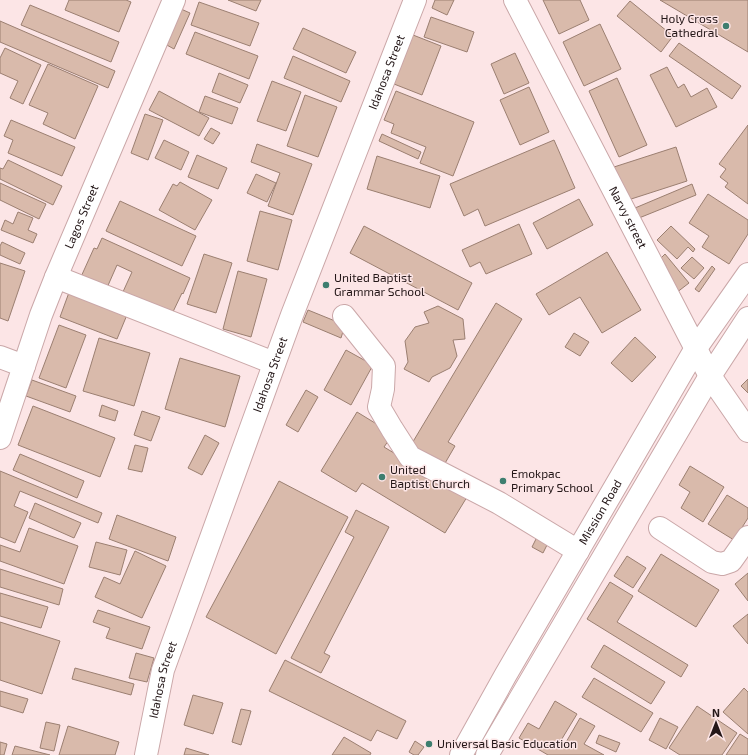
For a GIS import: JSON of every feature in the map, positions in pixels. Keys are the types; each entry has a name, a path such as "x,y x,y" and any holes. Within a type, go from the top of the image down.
{"street":[{"name":"Lagos Street","path":"0,438 41,315 56,277 174,0"},
{"name":"Idahosa Street","path":"146,755 163,670 292,315 415,0"},
{"name":"Narvy street","path":"515,0 710,376 748,431"},
{"name":"Mission Road","path":"461,755 504,676 578,552 696,348 748,274"},
{"path":"56,277 274,363"},
{"path":"344,316 384,366 379,407 410,457 499,503 578,552"},
{"name":"Mission Road","path":"487,755 710,376 748,318"},
{"path":"0,357 24,366"},
{"path":"660,528 712,562 722,564 731,561 748,537"}],"building":[{"path":"69,0 126,0 131,2 119,32 65,10"},
{"path":"228,0 261,0 256,11"},
{"path":"435,0 454,0 447,15 432,8"},
{"path":"543,0 580,0 589,20 559,34"},
{"name":"Holy Cross Cathedral","path":"660,0 748,0 748,52"},
{"path":"630,1 673,36 661,52 617,16"},
{"path":"199,2 259,23 250,46 191,25"},
{"path":"30,5 119,42 111,62 21,25"},
{"path":"181,9 190,13 174,49 165,44"},
{"path":"431,17 474,32 467,52 424,37"},
{"path":"0,21 115,71 108,88 0,42"},
{"path":"600,24 621,69 584,86 563,42"},
{"path":"303,28 356,52 346,73 293,49"},
{"path":"195,32 258,56 249,79 186,54"},
{"path":"413,35 441,46 422,95 394,84"},
{"path":"679,43 741,86 732,99 669,56"},
{"path":"5,48 41,65 23,104 10,98 18,81 0,73 0,58"},
{"path":"515,53 529,83 504,94 491,64"},
{"path":"293,56 350,81 341,102 284,78"},
{"path":"48,64 98,86 75,139 43,124 48,113 29,105"},
{"path":"667,67 678,88 684,84 691,97 707,88 717,107 676,127 650,75"},
{"path":"219,73 248,85 240,103 212,92"},
{"path":"617,78 647,145 619,157 589,91"},
{"path":"272,81 301,92 286,131 257,121"},
{"path":"529,87 549,132 520,145 500,100"},
{"path":"159,91 209,118 199,136 149,110"},
{"path":"396,91 474,122 453,176 420,163 426,147 391,133 394,124 384,120"},
{"path":"305,95 337,107 318,157 287,146"},
{"path":"205,96 238,108 232,124 199,112"},
{"path":"145,114 163,120 148,160 131,153"},
{"path":"11,120 75,147 62,176 8,153 13,140 4,136"},
{"path":"748,125 748,204 725,187 728,183 720,177 726,169 719,164"},
{"path":"211,128 220,133 213,144 204,139"},
{"path":"382,134 421,152 418,159 379,141"},
{"path":"164,140 189,152 181,170 155,158"},
{"path":"554,140 575,188 485,226 478,209 464,216 450,184"},
{"path":"257,144 312,164 293,215 268,206 280,173 251,162"},
{"path":"676,147 687,181 625,201 614,167"},
{"path":"197,155 227,168 218,189 188,177"},
{"path":"377,156 440,176 430,208 367,189"},
{"path":"8,160 62,186 53,205 0,179 0,168 3,169"},
{"path":"256,174 276,183 267,202 247,193"},
{"path":"180,182 212,200 195,230 159,210 173,184 177,186"},
{"path":"0,183 46,204 39,219 0,200"},
{"path":"692,184 696,195 639,218 635,208"},
{"path":"708,194 748,220 748,234 729,264 702,247 709,236 689,223"},
{"path":"579,199 593,225 547,249 533,223"},
{"path":"120,201 196,236 182,266 106,231"},
{"path":"260,211 292,220 278,270 247,261"},
{"path":"18,212 33,218 28,230 37,234 33,243 1,230 5,220 13,224"},
{"path":"519,224 532,254 486,274 480,262 470,267 462,250"},
{"path":"364,226 472,283 458,310 350,253"},
{"path":"671,226 695,249 693,252 688,247 677,259 657,240"},
{"path":"102,238 190,278 171,316 122,294 132,272 117,265 106,290 80,279 94,248 97,249"},
{"path":"2,242 25,253 20,264 0,255 0,246"},
{"path":"607,252 641,310 602,333 580,297 549,315 536,294"},
{"path":"204,254 232,263 216,313 187,304"},
{"path":"665,254 689,283 676,293 658,273 666,266 660,259"},
{"path":"692,257 704,268 694,279 681,268"},
{"path":"0,263 25,271 8,321 0,318"},
{"path":"712,266 715,269 699,292 695,289"},
{"path":"238,271 267,279 251,337 223,329"},
{"path":"71,287 129,310 117,339 60,317"},
{"path":"496,303 522,319 448,442 455,446 444,465 411,445"},
{"path":"438,306 463,319 465,339 453,340 457,356 450,368 432,377 429,382 404,369 408,362 405,341 415,327 429,323 424,312"},
{"path":"308,310 345,325 341,338 303,322"},
{"path":"59,325 86,335 66,388 39,378"},
{"path":"574,333 589,342 580,356 565,347"},
{"path":"635,337 656,357 632,382 611,363"},
{"path":"99,338 150,353 134,406 83,391"},
{"path":"346,350 373,365 351,405 324,390"},
{"path":"180,358 240,376 225,427 165,409"},
{"path":"748,379 748,393 741,386"},
{"path":"32,380 76,396 70,412 26,396"},
{"path":"306,390 318,397 298,432 286,425"},
{"path":"102,405 118,411 115,421 99,416"},
{"path":"33,406 115,438 100,477 18,445"},
{"path":"142,411 160,417 151,441 134,435"},
{"name":"United Baptist Church","path":"357,412 393,434 384,447 467,497 445,533 362,483 356,492 321,471"},
{"path":"205,435 219,443 202,475 188,468"},
{"path":"135,445 148,448 142,472 128,469"},
{"path":"20,454 84,481 77,498 13,470"},
{"path":"690,466 724,487 703,522 681,508 690,492 679,485"},
{"path":"0,471 102,513 98,523 20,491 14,506 28,512 15,543 0,537"},
{"path":"279,481 348,517 276,654 206,617"},
{"path":"727,495 748,508 748,518 734,540 708,524"},
{"path":"35,503 81,523 74,538 29,518"},
{"path":"356,510 389,527 324,653 330,656 321,673 291,658 354,537 345,532"},
{"path":"117,515 176,537 168,561 109,539"},
{"path":"29,528 78,546 64,584 0,561 0,545 20,552"},
{"path":"537,537 548,543 543,553 532,547"},
{"path":"96,542 127,550 120,575 89,567"},
{"path":"135,551 166,566 142,618 95,597 104,577 120,584"},
{"path":"661,554 719,590 696,627 638,591"},
{"path":"627,556 646,568 633,588 614,576"},
{"path":"0,569 63,589 59,605 0,587"},
{"path":"748,573 748,601 735,584"},
{"path":"610,582 633,596 617,622 688,665 681,677 587,619"},
{"path":"0,593 48,607 41,628 0,616"},
{"path":"98,610 150,627 142,649 106,638 110,628 93,622"},
{"path":"748,614 748,644 733,626"},
{"path":"0,622 60,641 42,694 0,680"},
{"path":"604,645 665,682 651,704 591,667"},
{"path":"136,653 154,658 147,682 129,678"},
{"path":"285,660 406,721 397,739 377,730 371,741 269,691"},
{"path":"75,668 134,684 131,695 72,679"},
{"path":"594,678 653,713 641,732 582,697"},
{"path":"744,688 748,692 748,734 723,712"},
{"path":"0,691 28,699 23,713 0,706"},
{"path":"193,695 223,703 213,734 184,725"},
{"path":"555,701 577,714 560,742 565,744 580,718 595,726 584,744 604,755 548,755 519,738 528,723 539,729"},
{"path":"697,706 737,733 722,755 680,755 669,748"},
{"path":"241,709 251,711 241,745 232,742"},
{"path":"660,718 678,727 666,749 649,740"},
{"path":"46,722 60,725 54,751 40,748"},
{"path":"68,726 119,742 115,755 59,755"},
{"path":"740,734 748,739 748,755 726,755"},
{"path":"599,735 620,743 616,752 596,743"},
{"path":"344,737 371,753 370,755 332,755"},
{"path":"415,741 424,747 418,755 414,755 409,752"},
{"path":"0,742 7,744 4,755 0,755"},
{"path":"15,746 50,755 12,755"},
{"path":"186,748 209,755 184,755"}],"place":[{"name":"Holy Cross Cathedral","path":"726,26"},
{"name":"United Baptist Grammar School","path":"326,285"},
{"name":"United Baptist Church","path":"382,477"},
{"name":"Emokpac Primary School","path":"503,481"},
{"name":"Universal Basic Education","path":"429,744"}]}
